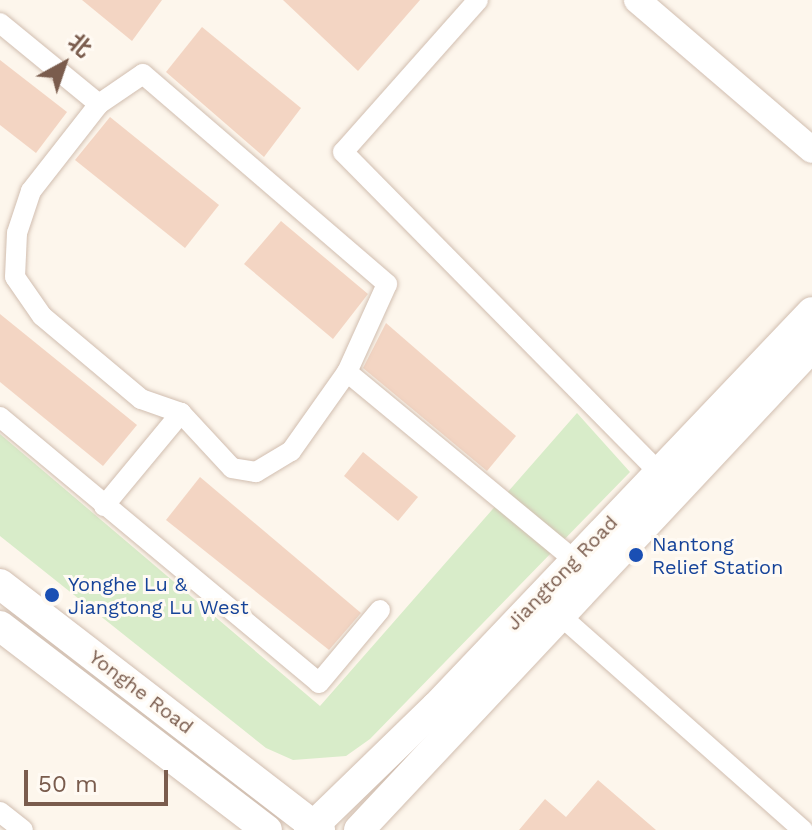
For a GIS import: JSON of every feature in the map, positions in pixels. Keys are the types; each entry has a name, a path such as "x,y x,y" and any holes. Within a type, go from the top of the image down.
{"main road":[{"name":"Jiangtong Road","path":"314,828 436,707 812,312"},
{"name":"Jiangtong Road","path":"359,830 812,347"},
{"name":"Yonghe Road","path":"0,584 314,828"},
{"name":"Yonghe Road","path":"0,626 267,830"}],"street":[{"path":"478,0 343,152 659,472"},
{"path":"647,3 812,150"},
{"path":"0,23 99,104"},
{"path":"143,74 387,284 347,372 291,451 256,472 232,468 181,413 141,399 42,316 15,277 17,233 31,191 99,104 143,74"},
{"path":"347,372 574,560"},
{"path":"104,506 181,413"},
{"path":"0,417 319,683 380,610"},
{"path":"562,617 803,830"},
{"path":"0,812 23,830"}],"green space":[{"path":"577,413 630,472 370,739 346,756 293,760 266,748 0,536 0,434 320,706"}],"building":[{"path":"82,0 162,0 132,41"},
{"path":"283,0 420,0 358,71"},
{"path":"202,27 301,108 264,157 166,72"},
{"path":"0,60 67,112 36,153 0,125"},
{"path":"110,117 219,205 185,248 75,160"},
{"path":"281,221 368,294 333,339 244,264"},
{"path":"0,314 137,425 103,466 0,382"},
{"path":"386,323 516,436 487,471 363,368"},
{"path":"363,452 418,497 398,521 344,476"},
{"path":"200,477 361,613 329,650 166,520"},
{"path":"598,780 656,830 519,830 545,799 566,817"}],"place":[{"name":"Nantong Relief Station","path":"636,555"},
{"name":"Yonghe Lu & Jiangtong Lu West","path":"52,595"}]}
